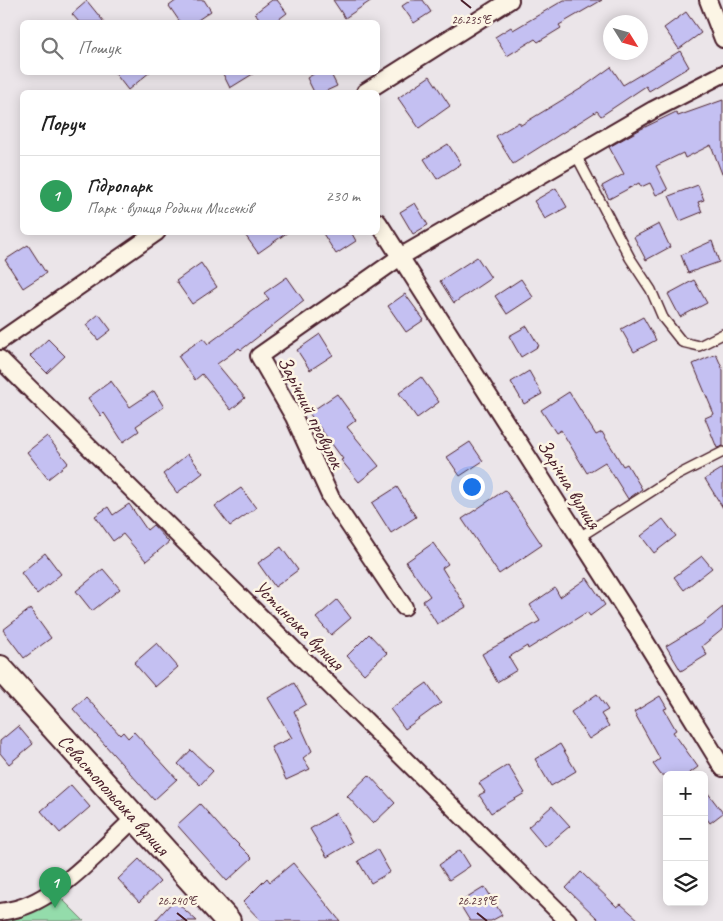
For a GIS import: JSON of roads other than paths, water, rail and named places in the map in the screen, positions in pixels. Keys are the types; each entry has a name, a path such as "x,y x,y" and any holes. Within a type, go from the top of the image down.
{"street":[{"path":"368,90 510,0"},
{"path":"708,0 723,39"},
{"path":"400,257 653,110 723,74"},
{"name":"Зарічна вулиця","path":"380,225 637,628 723,768"},
{"path":"0,341 153,235"},
{"name":"Зарічний провулок","path":"400,257 259,356 294,417 331,498 404,607"},
{"name":"Устинська вулиця","path":"0,359 568,921"},
{"name":"Севастопольська вулиця","path":"0,668 228,921"},
{"path":"0,912 19,909 36,901 62,884 136,817"}],"lane":[{"path":"576,155 630,258 651,290 664,318 682,342 699,346 723,334"},
{"path":"578,538 674,477 723,452"}],"place":[{"name":"Гідропарк","path":"55,908"}]}
